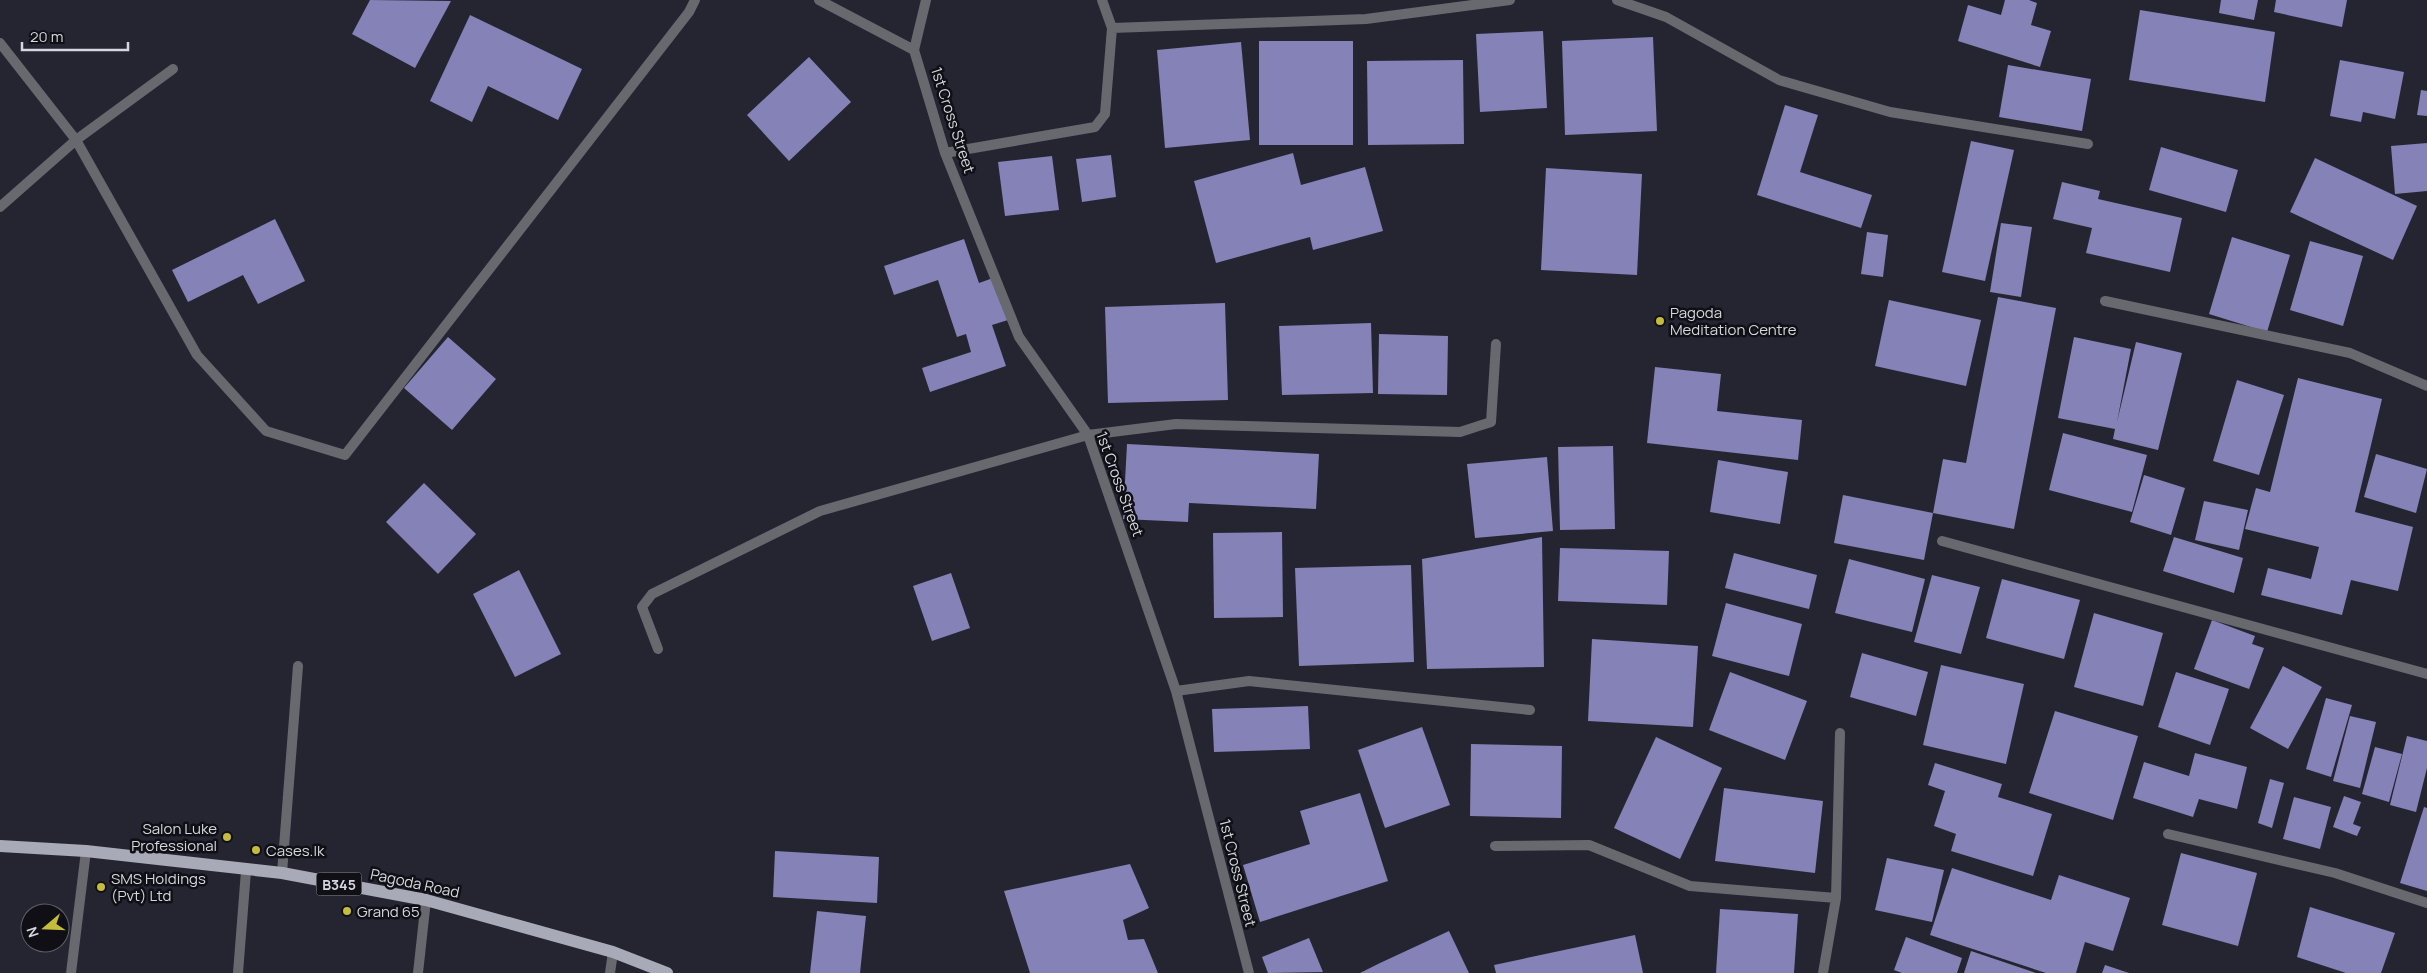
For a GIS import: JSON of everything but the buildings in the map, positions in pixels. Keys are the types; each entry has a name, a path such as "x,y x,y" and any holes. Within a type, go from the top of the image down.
{"main road":[{"name":"Pagoda Road","path":"0,846 86,851 282,873 426,900 613,952 667,973"}],"street":[{"path":"0,43 76,140 197,354 266,431 345,454 689,12 695,0"},
{"path":"819,0 914,50 926,0"},
{"path":"945,153 1095,127 1105,114 1112,28 1102,0"},
{"path":"1112,28 1366,19 1510,0"},
{"path":"1617,0 1666,17 1779,80 1890,112 2088,144"},
{"name":"1st Cross Street","path":"914,50 945,153 1019,337 1088,435 1176,690 1248,973"},
{"path":"0,207 76,140 173,69"},
{"path":"2105,301 2350,353 2427,386"},
{"path":"658,649 642,608 652,594 812,515 1088,435 1176,424 1460,432 1491,422 1496,344"},
{"path":"1942,541 2427,674"},
{"path":"282,873 298,666"},
{"path":"1176,690 1249,681 1530,710"},
{"path":"1824,973 1836,898 1840,733"},
{"path":"2168,834 2335,873 2427,903"},
{"path":"1495,846 1590,844 1690,886 1836,898"},
{"path":"71,973 86,851"},
{"path":"238,973 246,870"},
{"path":"418,973 426,900"},
{"path":"610,973 613,952"}],"place":[{"name":"Pagoda Meditation Centre","path":"1660,321"},
{"name":"Salon Luke Professional","path":"227,837"},
{"name":"Cases.lk","path":"256,850"},
{"name":"SMS Holdings (Pvt) Ltd","path":"101,887"},
{"name":"Grand 65","path":"347,911"}]}
